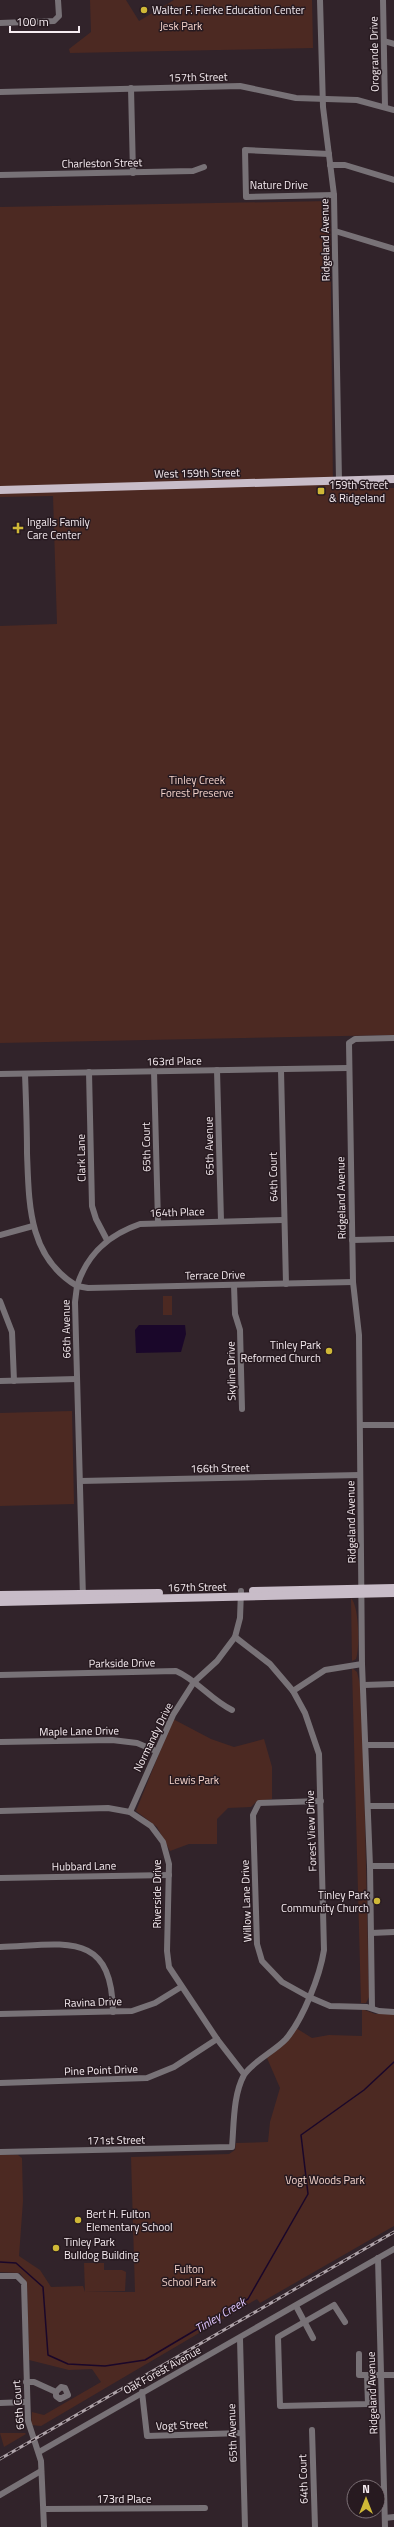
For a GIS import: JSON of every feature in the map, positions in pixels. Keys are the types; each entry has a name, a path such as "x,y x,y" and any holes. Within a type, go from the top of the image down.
{"main road":[{"name":"West 159th Street","path":"0,490 394,479"},
{"name":"167th Street","path":"0,1602 83,1597 362,1591 394,1588"},
{"name":"167th Street","path":"362,1591 394,1593"},
{"name":"167th Street","path":"0,1595 83,1597"}],"street":[{"path":"0,23 50,22 57,18 58,0"},
{"name":"Ridgeland Avenue","path":"320,0 322,99 334,195 339,481"},
{"name":"Orogrande Drive","path":"383,0 385,107"},
{"path":"384,41 394,44"},
{"name":"157th Street","path":"0,92 240,86 296,98 357,100 394,110"},
{"path":"131,88 133,173"},
{"name":"Nature Drive","path":"328,154 245,150 246,197 334,195"},
{"path":"330,165 345,165 394,180"},
{"name":"Charleston Street","path":"0,175 193,171 204,167"},
{"path":"335,231 394,249"},
{"name":"Ridgeland Avenue","path":"372,2008 370,1866 362,1664 359,1335 353,1282 348,1068 349,1043 355,1039 394,1038"},
{"name":"163rd Place","path":"0,1074 348,1068"},
{"name":"65th Avenue","path":"217,1070 221,1221"},
{"name":"64th Court","path":"281,1070 283,1220 286,1284"},
{"name":"Clark Lane","path":"89,1072 92,1206 96,1219 107,1240"},
{"name":"65th Court","path":"154,1072 158,1222"},
{"name":"66th Avenue","path":"25,1074 29,1198 33,1226 48,1259 62,1277 77,1286 75,1302 83,1597"},
{"name":"164th Place","path":"77,1286 83,1268 107,1240 122,1230 140,1224 158,1222 283,1220"},
{"path":"0,1235 33,1226"},
{"path":"352,1240 394,1239"},
{"name":"Terrace Drive","path":"77,1286 88,1288 353,1282"},
{"name":"Skyline Drive","path":"234,1285 235,1314 240,1330 242,1409"},
{"path":"0,1301 12,1332 14,1381"},
{"path":"0,1381 77,1380"},
{"path":"361,1425 394,1425"},
{"name":"166th Street","path":"80,1481 360,1475"},
{"name":"Normandy Drive","path":"130,1812 173,1715 194,1682 217,1661 235,1637 240,1618 241,1594"},
{"name":"Forest View Drive","path":"235,1637 270,1664 293,1691 305,1713 319,1754 321,1801 324,1950 319,1975 286,2039 244,2074"},
{"path":"293,1691 325,1670 362,1664"},
{"name":"Parkside Drive","path":"0,1675 176,1671 194,1682 220,1704 232,1710"},
{"path":"364,1685 394,1684"},
{"name":"Maple Lane Drive","path":"0,1742 112,1740 137,1743 156,1751"},
{"path":"366,1745 394,1745"},
{"name":"Willow Lane Drive","path":"321,1801 258,1803 253,1815 257,1944 262,1961 282,1982 309,1997 330,2006 372,2008 378,2011 394,2012"},
{"path":"368,1806 394,1806"},
{"name":"Riverside Drive","path":"0,1811 108,1808 130,1812 151,1826 163,1842 167,1852 169,1875 167,1961 181,1987 217,2039 244,2074"},
{"path":"370,1866 394,1866"},
{"name":"Hubbard Lane","path":"0,1878 169,1875"},
{"path":"371,1932 394,1932"},
{"path":"0,1947 65,1945 90,1952 100,1960 110,1977 113,2012"},
{"name":"Ravina Drive","path":"0,2014 132,2011 149,2006 181,1987"},
{"name":"Pine Point Drive","path":"0,2083 147,2078 174,2068 217,2039"},
{"name":"171st Street","path":"0,2152 232,2147 236,2100 244,2074"},
{"name":"Oak Forest Avenue","path":"39,2452 142,2392 240,2339 394,2249"},
{"name":"Ridgeland Avenue","path":"378,2258 384,2479"},
{"name":"66th Court","path":"0,2276 17,2276 22,2279 24,2283 26,2402 29,2432 39,2452 44,2527"},
{"path":"345,2322 334,2305 278,2337 280,2406 368,2404 367,2375"},
{"path":"296,2306 313,2338"},
{"name":"65th Avenue","path":"240,2339 245,2527"},
{"path":"358,2354 359,2375 394,2375"},
{"path":"26,2382 34,2382 56,2392"},
{"name":"Vogt Street","path":"142,2392 146,2436 242,2433"},
{"path":"0,2403 26,2402"},
{"name":"64th Court","path":"312,2430 314,2527"},
{"path":"0,2495 41,2471"},
{"name":"173rd Place","path":"44,2509 205,2508"}],"green space":[{"name":"Jesk Park","path":"90,0 126,0 139,21 174,0 312,0 313,48 70,53 69,49 91,32"},
{"name":"Tinley Creek Forest Preserve","path":"330,201 333,488 394,488 394,1035 0,1043 0,626 57,624 53,496 0,497 0,207"},
{"path":"163,1296 172,1296 172,1315 163,1315"},
{"path":"72,1411 74,1504 0,1506 0,1413"},
{"path":"351,1598 356,1609 358,1637 356,1659 352,1661"},
{"path":"352,1668 357,1672 362,1693 369,1997 366,2003 361,2003"},
{"name":"Lewis Park","path":"173,1719 211,1739 234,1747 264,1739 272,1767 272,1799 257,1801 251,1807 228,1808 217,1819 217,1844 189,1844 170,1851 157,1827 136,1811"},
{"path":"362,2009 375,2014 394,2014 394,2226 260,2303 257,2299 41,2426 31,2425 32,2412 44,2415 101,2382 92,2369 69,2370 29,2360 27,2283 20,2273 0,2272 0,2155 18,2155 22,2158 23,2201 19,2256 40,2270 51,2287 83,2286 85,2292 135,2292 131,2157 229,2154 235,2150 236,2143 268,2142 270,2122 280,2088 267,2058 281,2047 296,2028 312,2038 329,2035 362,2036"},
{"path":"84,2263 104,2263 104,2270 122,2270 126,2272 125,2291 85,2292"},
{"path":"0,2433 25,2433 26,2434 4,2447"}],"shaded area":[{"path":"139,1325 185,1325 186,1334 181,1352 136,1353 135,1330"}],"waterway":[{"name":"Tinley Creek","path":"0,2262 16,2263 43,2287 48,2355 68,2364 105,2366 145,2360 248,2299 308,2194 301,2135 364,2090 394,2062"}],"railway":[{"path":"0,2459 394,2232"}],"place":[{"name":"Walter F. Fierke Education Center","path":"144,10"},
{"name":"159th Street & Ridgeland","path":"321,491"},
{"name":"Ingalls Family Care Center","path":"18,528"},
{"name":"Tinley Park Reformed Church","path":"329,1351"},
{"name":"Tinley Park Community Church","path":"377,1901"},
{"name":"Bert H. Fulton Elementary School","path":"78,2220"},
{"name":"Tinley Park Bulldog Building","path":"56,2248"}],"park label":[{"name":"Vogt Woods Park","path":"325,2180"},
{"name":"Fulton School Park","path":"189,2275"}]}
